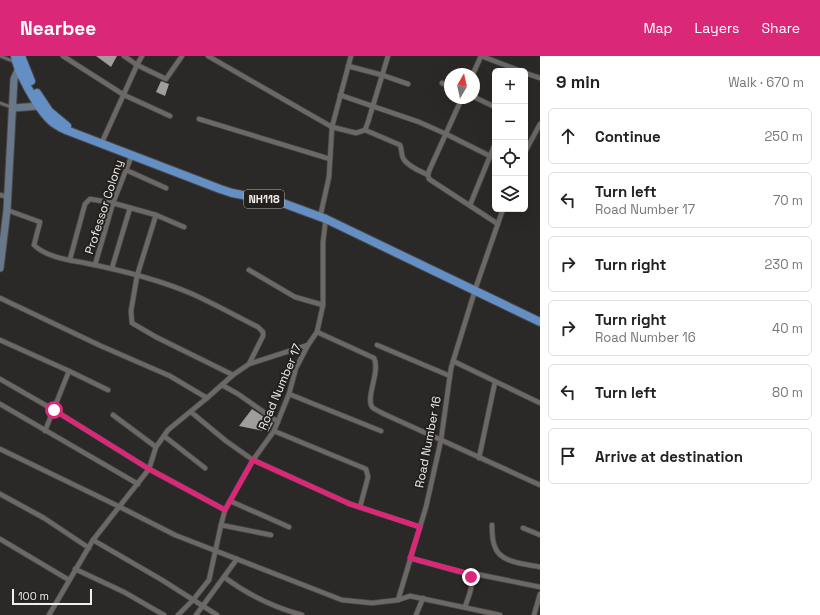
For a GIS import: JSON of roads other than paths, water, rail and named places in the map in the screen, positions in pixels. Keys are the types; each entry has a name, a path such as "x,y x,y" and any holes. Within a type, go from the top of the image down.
{"highway":[{"name":"NH118","path":"19,61 34,87 48,118 55,124 76,136 132,155 232,194 280,202 325,216"},
{"name":"NH118","path":"42,105 64,124 104,140 225,187 280,198 325,216 476,289 540,318"},
{"name":"NH118","path":"476,289 540,322"}],"main road":[{"path":"0,268 8,197 14,79 19,61"},
{"path":"13,108 42,105"}],"street":[{"path":"63,56 124,95 170,116"},
{"path":"124,56 137,65 166,79 182,56"},
{"path":"104,140 142,56"},
{"path":"208,56 332,127 356,133 365,130 396,142 401,148 402,156 405,161 428,175 431,182 470,205 498,224"},
{"name":"Road Number 17","path":"178,615 210,580 225,510 253,460 274,431 289,394 296,368 308,345 317,332 323,305 323,242 330,177 332,127 351,56"},
{"path":"365,130 388,56"},
{"path":"476,68 481,56 512,68"},
{"path":"348,66 408,84"},
{"path":"528,74 540,78"},
{"path":"340,95 419,122 490,156"},
{"path":"480,100 492,106"},
{"path":"428,175 459,104"},
{"path":"200,119 330,159"},
{"path":"528,146 540,124"},
{"path":"470,205 492,151"},
{"name":"Professor Colony","path":"95,265 113,203 132,155"},
{"path":"126,170 166,188"},
{"path":"0,195 8,197"},
{"path":"70,259 85,204 88,200 94,199 113,203 156,215 184,227"},
{"path":"112,268 130,208"},
{"path":"7,210 40,222 34,244 35,247 47,253 112,268 189,293 258,327 263,332 250,364"},
{"name":"Road Number 16","path":"398,600 426,507 441,440 453,361 502,212"},
{"path":"156,215 137,276 131,311 132,323 156,337 232,375"},
{"path":"249,270 294,296 323,305"},
{"path":"0,298 101,346 170,376 207,398"},
{"path":"317,332 374,358 377,368 370,399 372,408 540,485"},
{"path":"0,340 108,390"},
{"path":"377,344 450,376"},
{"path":"48,615 93,540 149,469 156,447 168,430 191,412 232,375 250,364 308,345"},
{"path":"453,361 540,403"},
{"path":"45,430 69,371"},
{"path":"0,379 54,410 149,469 225,510"},
{"path":"479,458 495,382"},
{"path":"222,385 238,394 278,422"},
{"path":"289,394 381,431"},
{"path":"0,404 138,484"},
{"path":"191,412 226,441 253,460 304,484 360,507 420,527"},
{"path":"113,415 156,447"},
{"path":"274,431 364,467 368,477 360,507"},
{"path":"164,436 205,468"},
{"path":"0,449 175,535 342,600 372,603 398,600 410,596 500,615"},
{"path":"0,494 44,518 88,548"},
{"path":"230,501 289,527"},
{"path":"221,525 271,535"},
{"path":"492,525 494,546 501,556 540,567"},
{"path":"523,528 540,535"},
{"path":"0,539 68,580"},
{"path":"93,540 162,580 217,615"},
{"path":"410,558 463,572 480,574 540,587"},
{"path":"196,615 237,559"},
{"path":"75,569 124,592 164,615"},
{"path":"463,572 471,577 472,583 465,607"},
{"path":"224,577 240,589 262,601 284,610 302,615"},
{"path":"534,615 540,594"},
{"path":"416,615 423,598"}],"lane":[{"path":"0,56 19,61"},
{"path":"0,103 13,108"}]}
